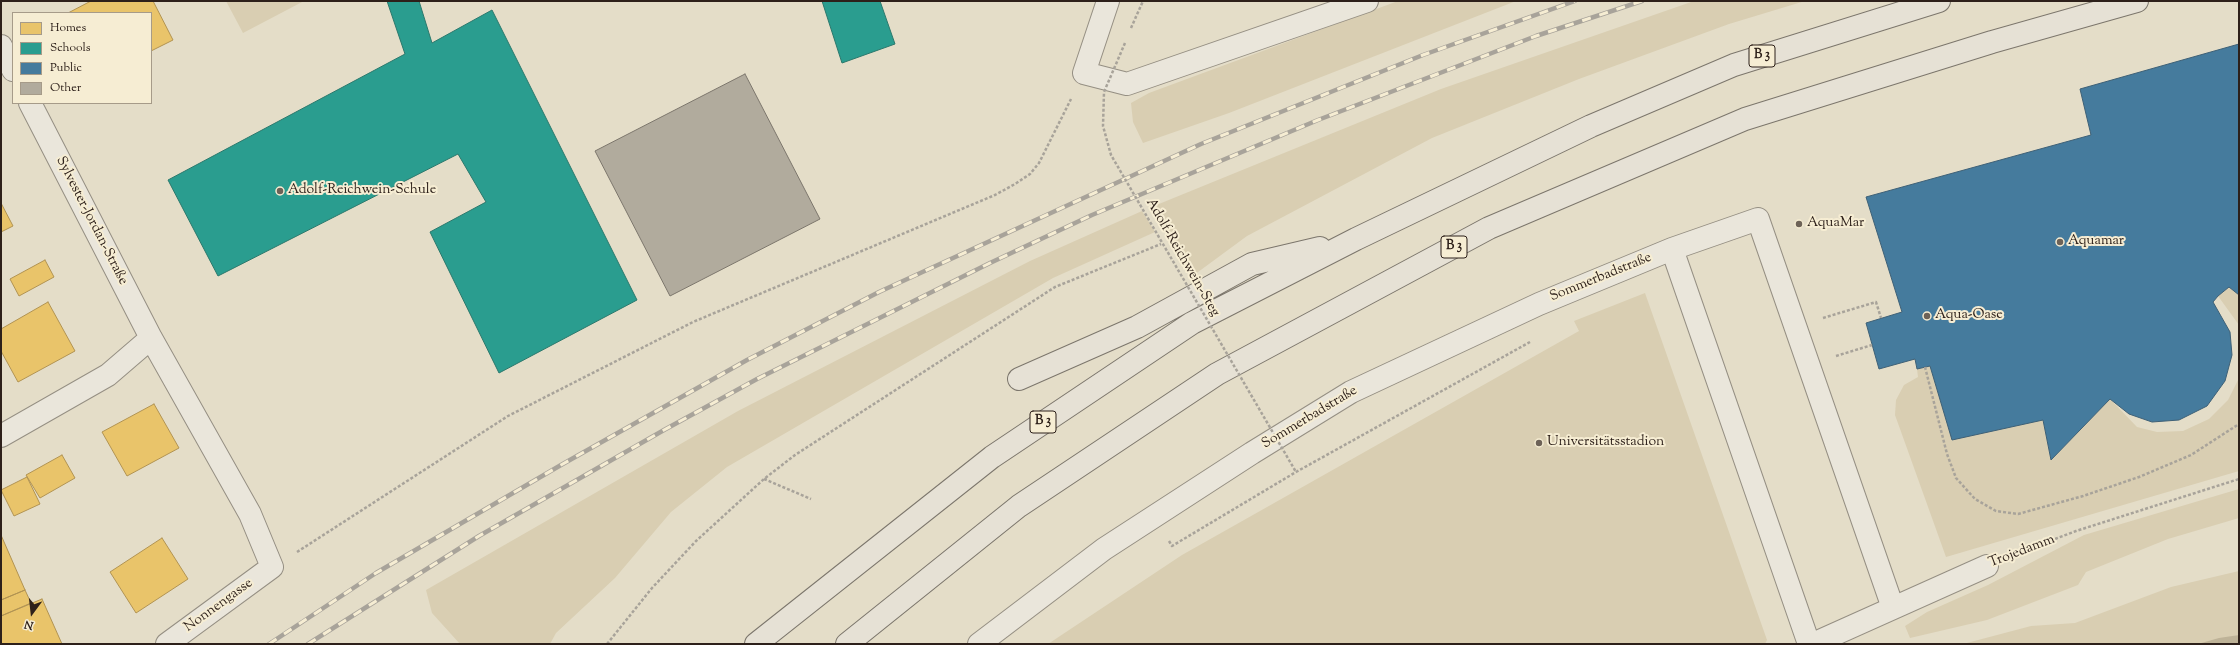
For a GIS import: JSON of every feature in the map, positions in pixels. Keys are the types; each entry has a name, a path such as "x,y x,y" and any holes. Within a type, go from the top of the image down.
{"highway":[{"name":"B 3","path":"756,644 998,452 1192,323 1356,239 1591,126 1734,65 1939,1"},
{"name":"B 3","path":"847,644 1019,506 1217,374 1490,228 1745,119 1992,42 2137,1"},
{"path":"1019,380 1137,327 1252,264 1356,239"}],"street":[{"path":"1108,1 1084,74 1127,84 1367,1"},
{"path":"1,46 12,68"},
{"name":"Sylvester-Jordan-Straße","path":"31,104 151,338 185,395 250,514 272,568"},
{"name":"Sommerbadstraße","path":"979,644 1104,549 1252,453 1351,392 1539,304 1672,249 1758,219 1796,326"},
{"path":"1672,249 1809,644"},
{"path":"1796,326 1893,608"},
{"path":"1,436 108,374 151,338"},
{"name":"Trojedamm","path":"1813,644 1986,566"},
{"name":"Nonnengasse","path":"167,644 272,568"}],"path":[{"path":"1131,29 1143,1"},
{"name":"Adolf-Reichwein-Steg","path":"1128,36 1104,92 1103,126 1110,155 1296,472"},
{"path":"272,568 508,416 693,322 994,195 1015,184 1030,174 1039,163 1084,74"},
{"path":"607,644 652,588 696,541 764,479 795,456 1055,287 1161,244"},
{"path":"1796,326 1876,302 1881,318"},
{"path":"1172,546 1296,472 1531,342"},
{"path":"1810,364 1872,345"},
{"path":"1925,367 1947,454 1956,478 1975,499 1996,511 2018,514 2083,496 2139,477 2191,455 2239,424"},
{"path":"764,479 811,499"},
{"name":"Trojedamm","path":"1986,566 2076,531 2239,479"}],"shaded area":[{"path":"226,1 304,1 243,33"},
{"path":"1398,1 1516,1 1229,113 1143,143 1133,122 1131,103 1149,93"},
{"path":"1694,1 1805,1 1729,24 1579,79 1432,138 1247,236 1194,275 1154,206 1441,89"},
{"path":"1142,211 1155,232 1053,278 727,467 671,512 615,578 556,633 550,644 460,644 432,613 426,590 738,411 1030,261"},
{"path":"2229,287 2239,295 2239,325 2218,296"},
{"name":"Universitätsstadion","path":"1645,293 1767,640 1765,644 1048,644 1182,555 1579,331 1574,321"},
{"path":"1930,366 2043,420 2051,460 2110,399 2137,427 2157,432 2183,431 2209,419 2228,400 2239,378 2239,471 1946,557 1895,415 1896,400 1904,385 1918,377 1917,369"},
{"path":"2239,489 2239,518 2168,539 2086,572 2078,585 1987,620 1910,638 1905,626 1927,612 1988,585 2084,535"},
{"path":"2239,571 2239,635 2198,644 1963,644 2031,626 2075,623 2171,587"},
{"path":"2239,635 2239,644 2198,644 2219,638"}],"building: Homes":[{"path":"91,1 153,1 173,40 152,50 152,12 70,12"},
{"path":"1,203 13,226 1,232"},
{"path":"45,260 54,277 19,296 10,279"},
{"path":"48,302 75,351 18,382 1,351 1,329"},
{"path":"154,404 179,448 127,476 102,432"},
{"path":"62,455 75,478 40,498 26,475"},
{"path":"27,477 40,504 14,516 1,490"},
{"path":"1,535 25,590 1,600"},
{"path":"162,538 188,579 136,613 110,572"},
{"path":"25,590 31,603 1,616 1,600"},
{"path":"42,599 62,644 1,644 1,616"}],"building: Schools":[{"name":"Adolf-Reichwein-Schule","path":"387,1 419,1 432,43 492,10 637,300 499,373 430,232 486,202 458,154 218,276 168,180 405,54"},
{"path":"822,1 880,1 895,44 842,63"}],"building: Public":[{"name":"Aquamar","path":"2239,44 2239,295 2229,287 2213,302 2230,332 2232,355 2225,381 2207,406 2179,420 2152,422 2129,414 2110,399 2051,460 2043,420 1952,440 1930,366 1917,369 1915,359 1879,369 1866,323 1902,312 1866,197 2091,135 2080,89"}],"building: Other":[{"path":"745,74 820,219 670,296 595,151"}],"railway":[{"path":"269,644 376,573 561,465 747,360 879,292 1201,144 1423,55 1575,1"},
{"path":"308,644 479,536 664,430 757,379 990,263 1092,215 1318,120 1536,36 1642,1"}],"place":[{"name":"Adolf-Reichwein-Schule","path":"280,191"},
{"name":"AquaMar","path":"1799,224"},
{"name":"Aquamar","path":"2060,242"},
{"name":"Aqua-Oase","path":"1927,316"},
{"name":"Universitätsstadion","path":"1539,443"}]}
